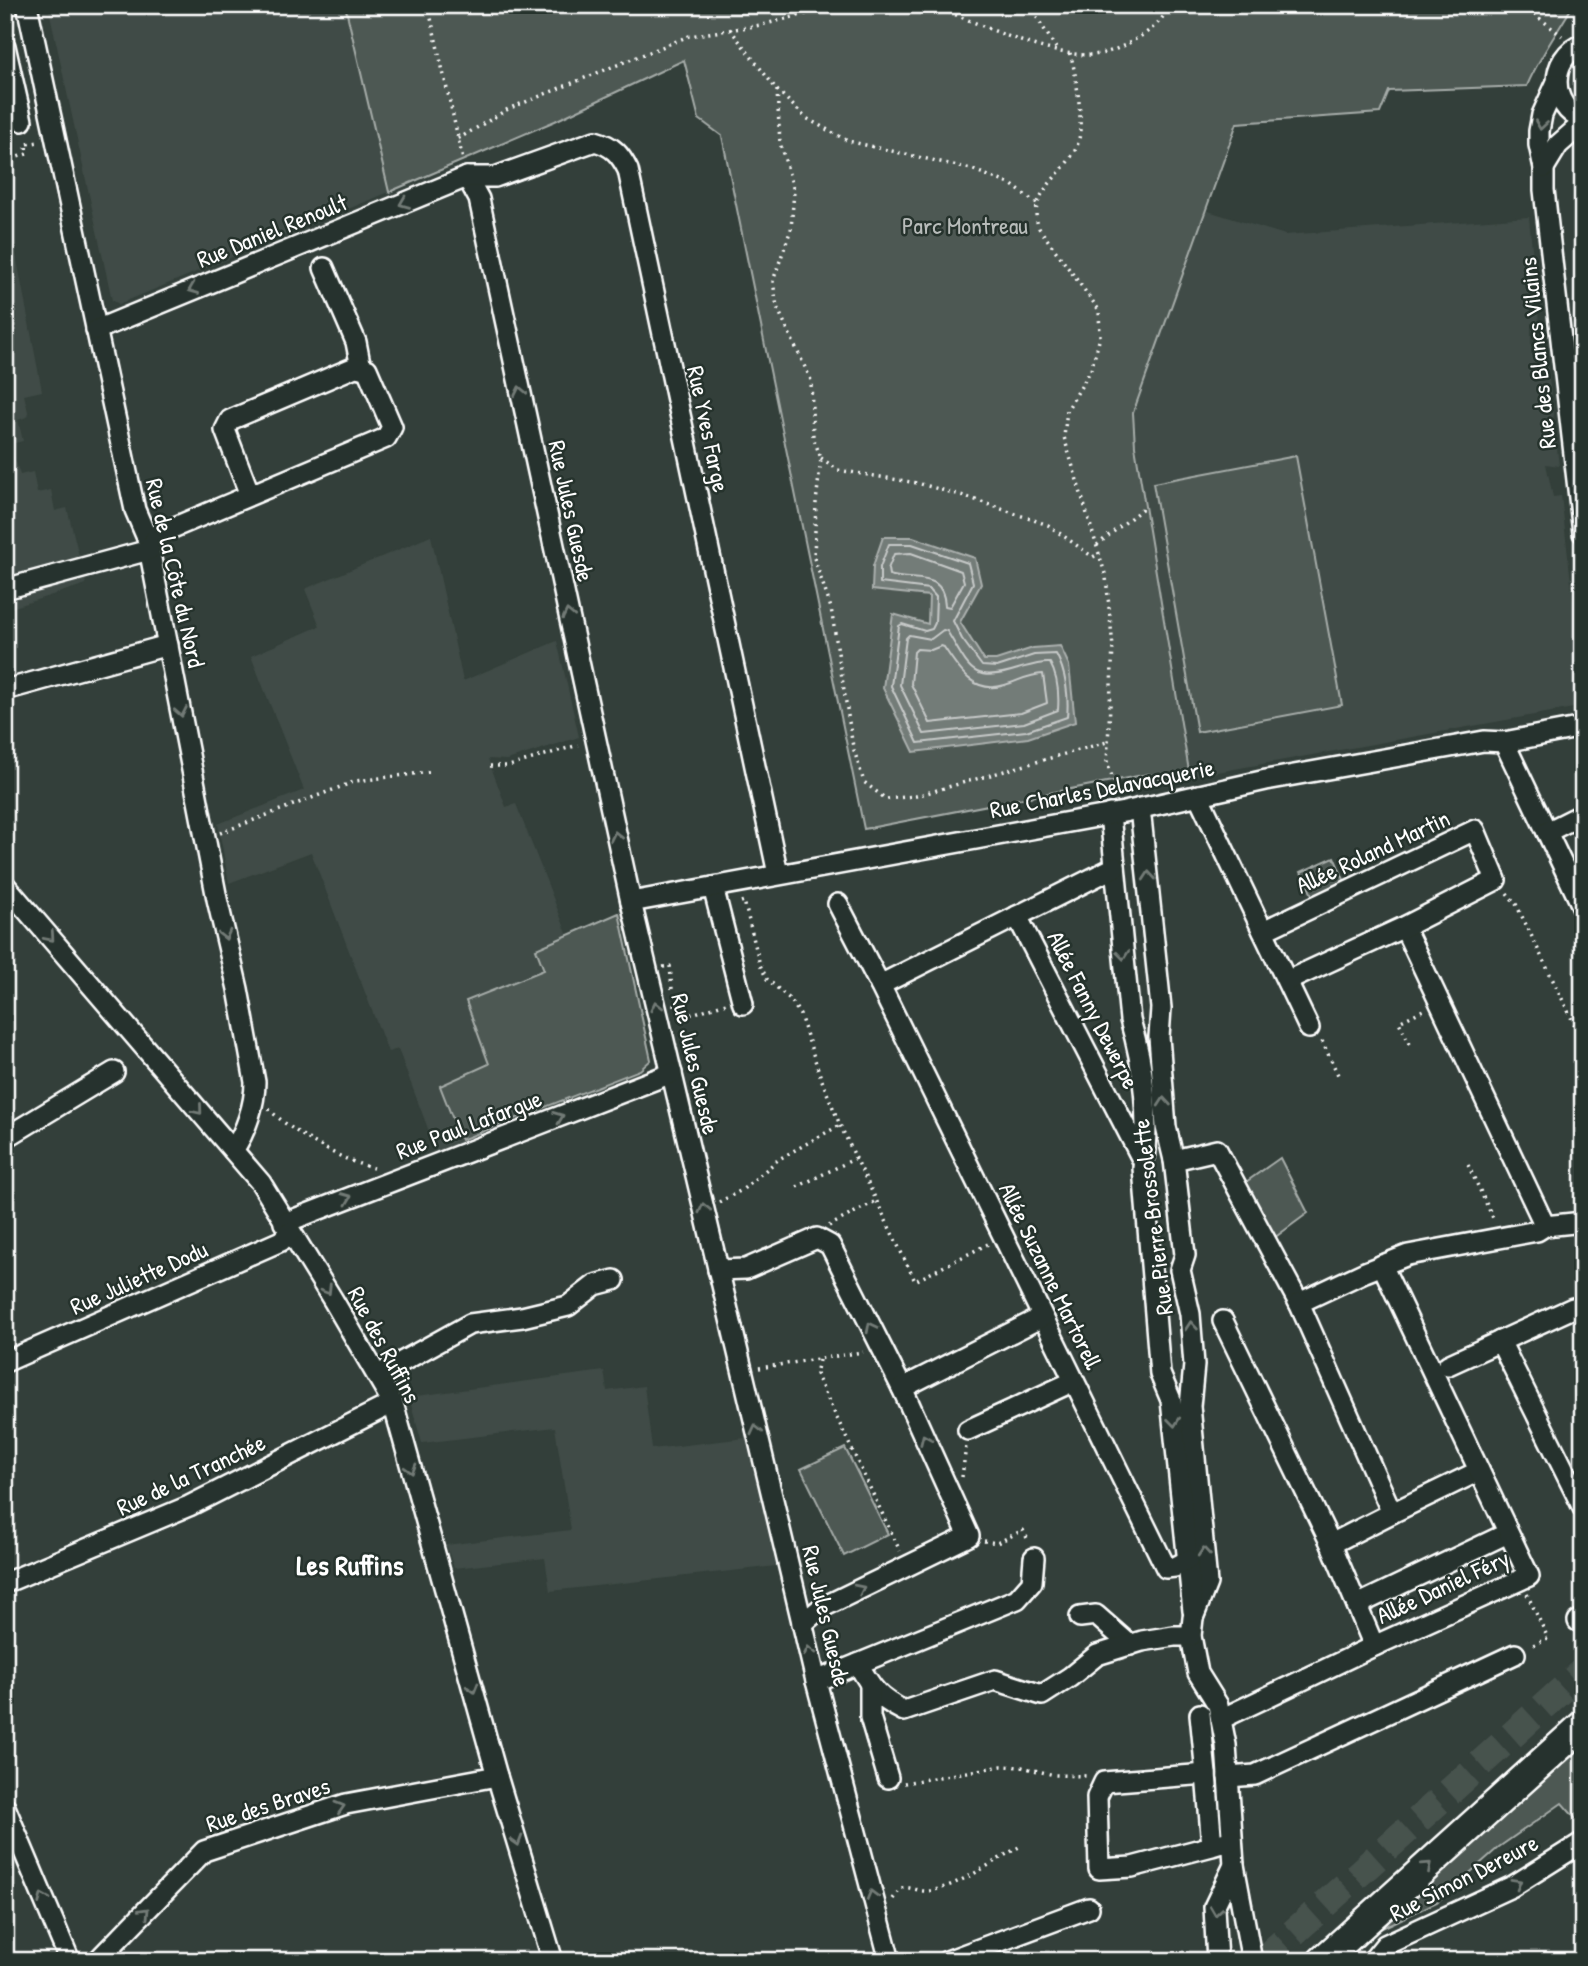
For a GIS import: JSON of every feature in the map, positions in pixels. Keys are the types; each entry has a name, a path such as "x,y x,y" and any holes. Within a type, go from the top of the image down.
{"highway":[{"path":"1322,1961 1583,1725"}],"street":[{"name":"Rue de la Côte du Nord","path":"27,5 135,510 147,538 255,1082 255,1094 240,1140 233,1150"},
{"name":"Rue des Blancs Vilains","path":"1580,39 1558,71 1556,84 1542,115 1539,145 1544,168 1544,190 1583,533"},
{"path":"5,46 22,121"},
{"path":"1544,168 1558,145 1583,122 1567,111 1556,84"},
{"name":"Rue Yves Farge","path":"467,177 495,177 595,141 609,145 621,156 628,170 778,874"},
{"name":"Rue Daniel Renoult","path":"96,330 467,177"},
{"name":"Rue Jules Guesde","path":"467,177 478,199 631,902 718,1270 816,1681 890,1961"},
{"path":"324,268 356,342 361,368"},
{"path":"5,589 149,550 157,535 386,438 391,427 367,369 355,367 230,419 225,430 250,495"},
{"path":"5,690 168,645"},
{"name":"Rue Charles Delavacquerie","path":"631,902 1125,811 1266,780 1484,741 1504,742 1583,727"},
{"path":"1504,742 1581,901"},
{"path":"1198,795 1309,1028"},
{"name":"Rue Pierre Brossolette","path":"1125,811 1115,867 1130,1020 1140,1051 1146,1140 1144,1163 1160,1374 1171,1400 1198,1672 1218,1705 1226,1745 1234,1865 1252,1961"},
{"name":"Rue Pierre Brossolette","path":"1125,811 1161,1009 1158,1037 1166,1127 1174,1160 1183,1228 1191,1240 1192,1249 1191,1259 1180,1270 1181,1283 1188,1298 1191,1325 1194,1365 1190,1406 1207,1583 1192,1627"},
{"path":"1546,832 1583,814"},
{"name":"Allée Roland Martin","path":"1263,931 1475,830 1496,880"},
{"name":"Allée Fanny Dewerpe","path":"880,985 1115,867"},
{"path":"1287,981 1404,927 1496,880"},
{"name":"Rue des Ruffins","path":"5,886 261,1184 393,1403 497,1776 553,1961"},
{"path":"713,887 742,1001"},
{"path":"838,904 880,985"},
{"name":"Allée Fanny Dewerpe","path":"1017,916 1144,1163"},
{"path":"1404,927 1545,1226"},
{"name":"Allée Suzanne Martorell","path":"880,985 1166,1568 1175,1567 1188,1560"},
{"path":"5,1138 114,1073"},
{"name":"Rue Paul Lafargue","path":"287,1228 406,1176 672,1073"},
{"path":"1174,1160 1217,1150 1298,1303 1392,1513"},
{"path":"1298,1303 1408,1255 1537,1231 1545,1226 1583,1222"},
{"name":"Rue Juliette Dodu","path":"5,1362 281,1241 287,1228"},
{"path":"718,1270 746,1269 817,1238 830,1245 902,1388 969,1536 821,1608 802,1624"},
{"path":"1151,1263 1161,1270 1180,1270"},
{"name":"Allée Daniel Féry","path":"1221,1719 1529,1576 1381,1265"},
{"path":"378,1375 470,1324 522,1317 568,1306 595,1285 614,1280"},
{"path":"1448,1365 1573,1308"},
{"path":"902,1388 1042,1317"},
{"path":"1223,1321 1331,1544 1357,1605"},
{"path":"1500,1341 1582,1504"},
{"path":"968,1430 1074,1381"},
{"name":"Rue de la Tranchée","path":"5,1583 190,1506 393,1403"},
{"path":"1331,1544 1479,1471"},
{"name":"Allée Daniel Féry","path":"1374,1646 1357,1605 1508,1533"},
{"path":"816,1681 1017,1598 1032,1582 1034,1558"},
{"path":"1080,1617 1097,1615 1130,1645"},
{"path":"858,1664 870,1686 884,1701 904,1711 995,1680 1042,1695 1097,1656 1130,1645 1174,1636 1192,1627"},
{"path":"1228,1777 1255,1775 1515,1654"},
{"path":"870,1686 870,1717 888,1778"},
{"path":"1200,1714 1212,1846"},
{"path":"1206,1774 1104,1783 1097,1797 1099,1869 1132,1867 1232,1840"},
{"name":"Rue des Braves","path":"97,1961 204,1851 346,1804 497,1776"},
{"path":"5,1807 70,1961"},
{"name":"Rue Simon Dereure","path":"1372,1961 1385,1945 1513,1886 1583,1842"},
{"path":"1217,1961 1214,1907 1234,1865"},
{"path":"947,1961 1090,1908"}],"path":[{"path":"428,5 458,139 508,109 689,36 730,30 842,5"},
{"path":"929,5 1013,39 1086,55 1122,47 1143,35 1160,22 1170,5"},
{"path":"1029,5 1057,49"},
{"path":"1523,5 1580,39"},
{"path":"730,30 777,90 806,118 848,141 971,169 1012,185 1038,205"},
{"path":"1070,52 1077,74 1079,138 1069,163 1043,189 1035,218 1038,228 1099,310 1100,337 1091,370 1067,410 1064,437 1106,577 1113,647 1107,763 1125,811"},
{"path":"777,90 780,143 794,191 791,229 774,281 776,307 811,380 813,437 821,458 814,558 831,608 853,747 864,782 886,799 916,796 1107,742"},
{"path":"5,161 27,154 26,144 55,139"},
{"path":"821,458 838,470 917,482 964,496 1048,526 1093,558 1100,553"},
{"path":"1097,545 1143,508"},
{"path":"490,766 509,766 585,743 587,749 597,746"},
{"path":"205,838 356,781 430,772"},
{"path":"1496,880 1517,904 1583,1042"},
{"path":"718,908 744,901 766,979 792,1000 800,1015 840,1125 915,1280 1003,1236"},
{"path":"671,1004 679,1006 689,1014 742,1001"},
{"path":"1410,1045 1399,1022 1439,1002"},
{"path":"1309,1028 1315,1026 1339,1079"},
{"path":"255,1094 275,1115 308,1140 360,1166 406,1176"},
{"path":"703,1206 722,1201 742,1190 779,1159 840,1125"},
{"path":"797,1187 856,1158"},
{"path":"1468,1165 1503,1237"},
{"path":"817,1238 824,1229 876,1201"},
{"path":"742,1370 882,1348"},
{"path":"819,1360 816,1374 907,1566"},
{"path":"969,1536 997,1543 1023,1530 1034,1558"},
{"path":"1515,1654 1548,1638 1520,1580"},
{"path":"888,1778 896,1784 1002,1766 1054,1775 1088,1775 1104,1783"},
{"path":"892,1901 901,1888 927,1891 947,1886 1019,1847"}],"shaded area":[{"path":"48,5 345,5 389,192 119,304 112,300"},
{"path":"1205,210 1285,235 1529,217 1539,323 1531,323 1531,354 1546,353 1559,466 1546,464 1553,497 1561,496 1583,686 1583,697 1573,708 1190,777 1135,446 1133,413"},
{"path":"12,234 42,391 24,395 29,416 18,420 23,441 10,444 20,475 33,472 37,493 51,490 55,511 67,508 86,584 5,610 5,235"},
{"path":"431,536 463,681 557,641 579,737 507,760 488,759 506,807 516,804 568,936 536,949 544,970 490,1065 440,1086 462,1145 438,1155 398,1049 388,1052 311,852 229,883 218,824 304,790 251,656 320,626 305,589"},
{"path":"604,1371 607,1391 644,1386 652,1449 746,1438 776,1566 550,1591 545,1558 454,1568 446,1545 571,1530 555,1427 422,1443 409,1397"}],"green space":[{"name":"Parc Montreau","path":"345,5 1573,5 1527,86 1389,91 1380,113 1237,123 1133,413 1135,446 1190,777 1163,780 1148,774 864,829 722,136 699,119 684,60 555,121 389,192"},
{"path":"1296,456 1342,705 1197,732 1153,483"},
{"path":"1334,857 1346,884 1314,899 1301,872"},
{"path":"619,913 651,1060 640,1070 461,1140 440,1086 489,1064 466,1001 544,970 536,949"},
{"path":"1280,1158 1308,1213 1270,1241 1243,1184"},
{"path":"845,1448 888,1534 844,1556 801,1469"},
{"path":"1583,1742 1583,1827 1562,1803 1499,1847 1437,1902 1380,1929"}],"water":[{"path":"883,537 913,537 975,558 981,584 960,622 984,660 996,660 1033,648 1060,646 1069,665 1075,722 1028,738 914,752 883,688 893,614 928,624 929,596 872,590 873,566"}],"tunnel":[{"path":"1262,1961 1583,1671"}],"district":[{"name":"Les Ruffins","path":"350,1565"}]}
